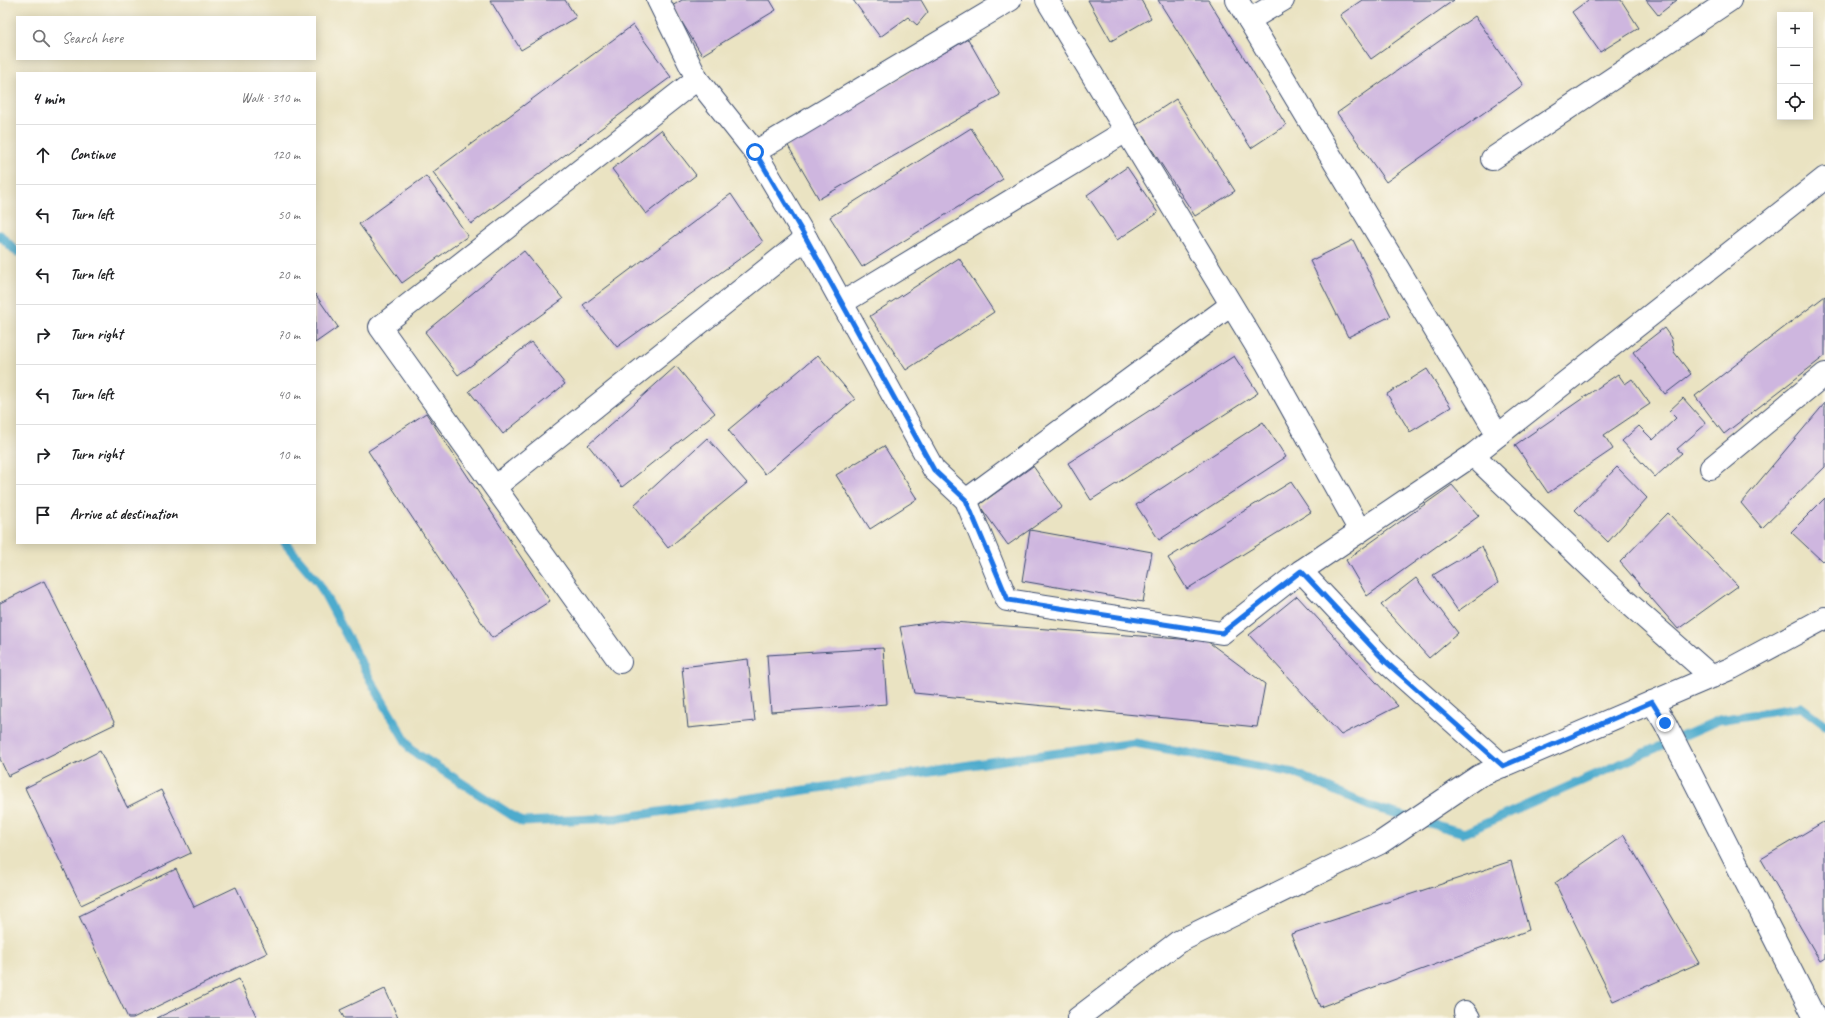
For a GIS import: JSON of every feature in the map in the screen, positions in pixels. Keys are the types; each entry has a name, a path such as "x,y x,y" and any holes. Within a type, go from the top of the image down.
{"street":[{"path":"658,0 697,79 755,152 806,238 934,470 966,500 1008,600 1222,633 1301,571 1473,455 1825,178"},
{"path":"755,152 1010,0"},
{"path":"1047,0 1266,362 1360,531"},
{"path":"1238,0 1498,435"},
{"path":"1249,20 1283,0"},
{"path":"1492,159 1730,0"},
{"path":"620,662 380,327 697,79"},
{"path":"842,303 1126,131"},
{"path":"494,487 806,238"},
{"path":"966,500 1231,305"},
{"path":"1711,468 1825,374"},
{"path":"1473,455 1626,601 1712,677"},
{"path":"1301,571 1386,662 1503,766"},
{"path":"1078,1018 1178,942 1380,843 1479,776 1732,668 1825,618"},
{"path":"1652,702 1665,723 1815,1018"}],"building":[{"path":"490,0 565,0 576,17 521,50"},
{"path":"682,0 770,0 776,10 702,55 672,6"},
{"path":"853,0 921,0 928,12 917,25 908,17 880,37"},
{"path":"1088,0 1141,0 1151,18 1111,41"},
{"path":"1158,0 1208,0 1286,125 1251,148"},
{"path":"1362,0 1454,0 1371,59 1340,15"},
{"path":"1588,0 1621,0 1639,28 1600,52 1572,12"},
{"path":"1646,0 1677,0 1658,15"},
{"path":"1475,16 1523,85 1386,182 1337,113"},
{"path":"633,25 671,77 471,224 433,172"},
{"path":"968,39 1000,95 819,199 787,144"},
{"path":"1176,99 1235,191 1195,216 1136,125"},
{"path":"971,128 1003,179 862,267 830,217"},
{"path":"661,130 696,175 646,214 612,169"},
{"path":"1127,167 1158,213 1117,240 1087,195"},
{"path":"426,176 468,236 402,283 359,224"},
{"path":"731,194 763,242 617,347 583,305"},
{"path":"1353,240 1391,316 1348,337 1310,261"},
{"path":"524,251 563,299 458,375 425,332"},
{"path":"959,258 994,312 906,370 870,316"},
{"path":"316,295 338,327 316,342"},
{"path":"1825,296 1825,356 1724,434 1695,396"},
{"path":"1664,328 1671,338 1674,352 1691,374 1665,394 1633,352"},
{"path":"531,342 565,384 503,434 469,391"},
{"path":"818,355 855,399 765,474 728,430"},
{"path":"1234,356 1258,393 1091,500 1068,463"},
{"path":"676,366 715,413 622,487 588,445"},
{"path":"1427,369 1451,407 1410,432 1387,394"},
{"path":"1618,374 1625,384 1632,379 1650,404 1604,435 1613,449 1548,493 1515,445"},
{"path":"1683,398 1706,424 1677,449 1682,453 1655,477 1622,441 1639,426 1653,440 1676,418 1669,411"},
{"path":"1825,403 1825,467 1762,528 1741,503"},
{"path":"426,413 550,601 492,638 368,451"},
{"path":"1263,422 1286,457 1159,540 1136,505"},
{"path":"707,438 747,483 668,548 634,505"},
{"path":"884,446 917,499 870,529 836,475"},
{"path":"1033,466 1062,507 1008,545 979,505"},
{"path":"1617,467 1647,498 1608,542 1575,510"},
{"path":"1291,482 1311,512 1187,589 1168,558"},
{"path":"1452,485 1479,516 1367,596 1346,560"},
{"path":"1825,498 1825,558 1822,561 1791,532"},
{"path":"1668,513 1738,586 1678,629 1620,562"},
{"path":"1030,530 1152,552 1143,602 1022,581"},
{"path":"1482,546 1498,583 1458,611 1433,575"},
{"path":"1416,578 1458,633 1429,658 1381,605"},
{"path":"44,581 115,724 8,776 0,759 0,603"},
{"path":"1297,596 1398,706 1341,735 1249,635"},
{"path":"940,621 1207,641 1265,684 1257,727 914,693 900,627"},
{"path":"883,648 887,704 771,712 767,655"},
{"path":"748,659 755,721 688,728 682,667"},
{"path":"100,751 127,807 161,790 191,853 81,905 25,788"},
{"path":"1825,821 1825,958 1820,961 1761,859"},
{"path":"1624,835 1699,963 1613,1001 1555,883"},
{"path":"1511,861 1529,930 1320,1007 1291,934"},
{"path":"176,869 194,907 236,887 267,953 133,1018 128,1018 79,916"},
{"path":"239,979 257,1018 157,1018"},
{"path":"385,989 398,1018 344,1018 340,1010"}],"waterway":[{"path":"0,235 16,251"},
{"path":"286,544 318,582 372,683 411,750 522,822 619,818 997,761 1135,743 1294,773 1369,806 1464,833 1719,720 1801,707 1825,725"}],"route":[{"path":"755,152 806,238 934,470 966,500 1008,600 1222,633 1301,571 1386,662 1503,766 1652,702 1665,723"}]}
